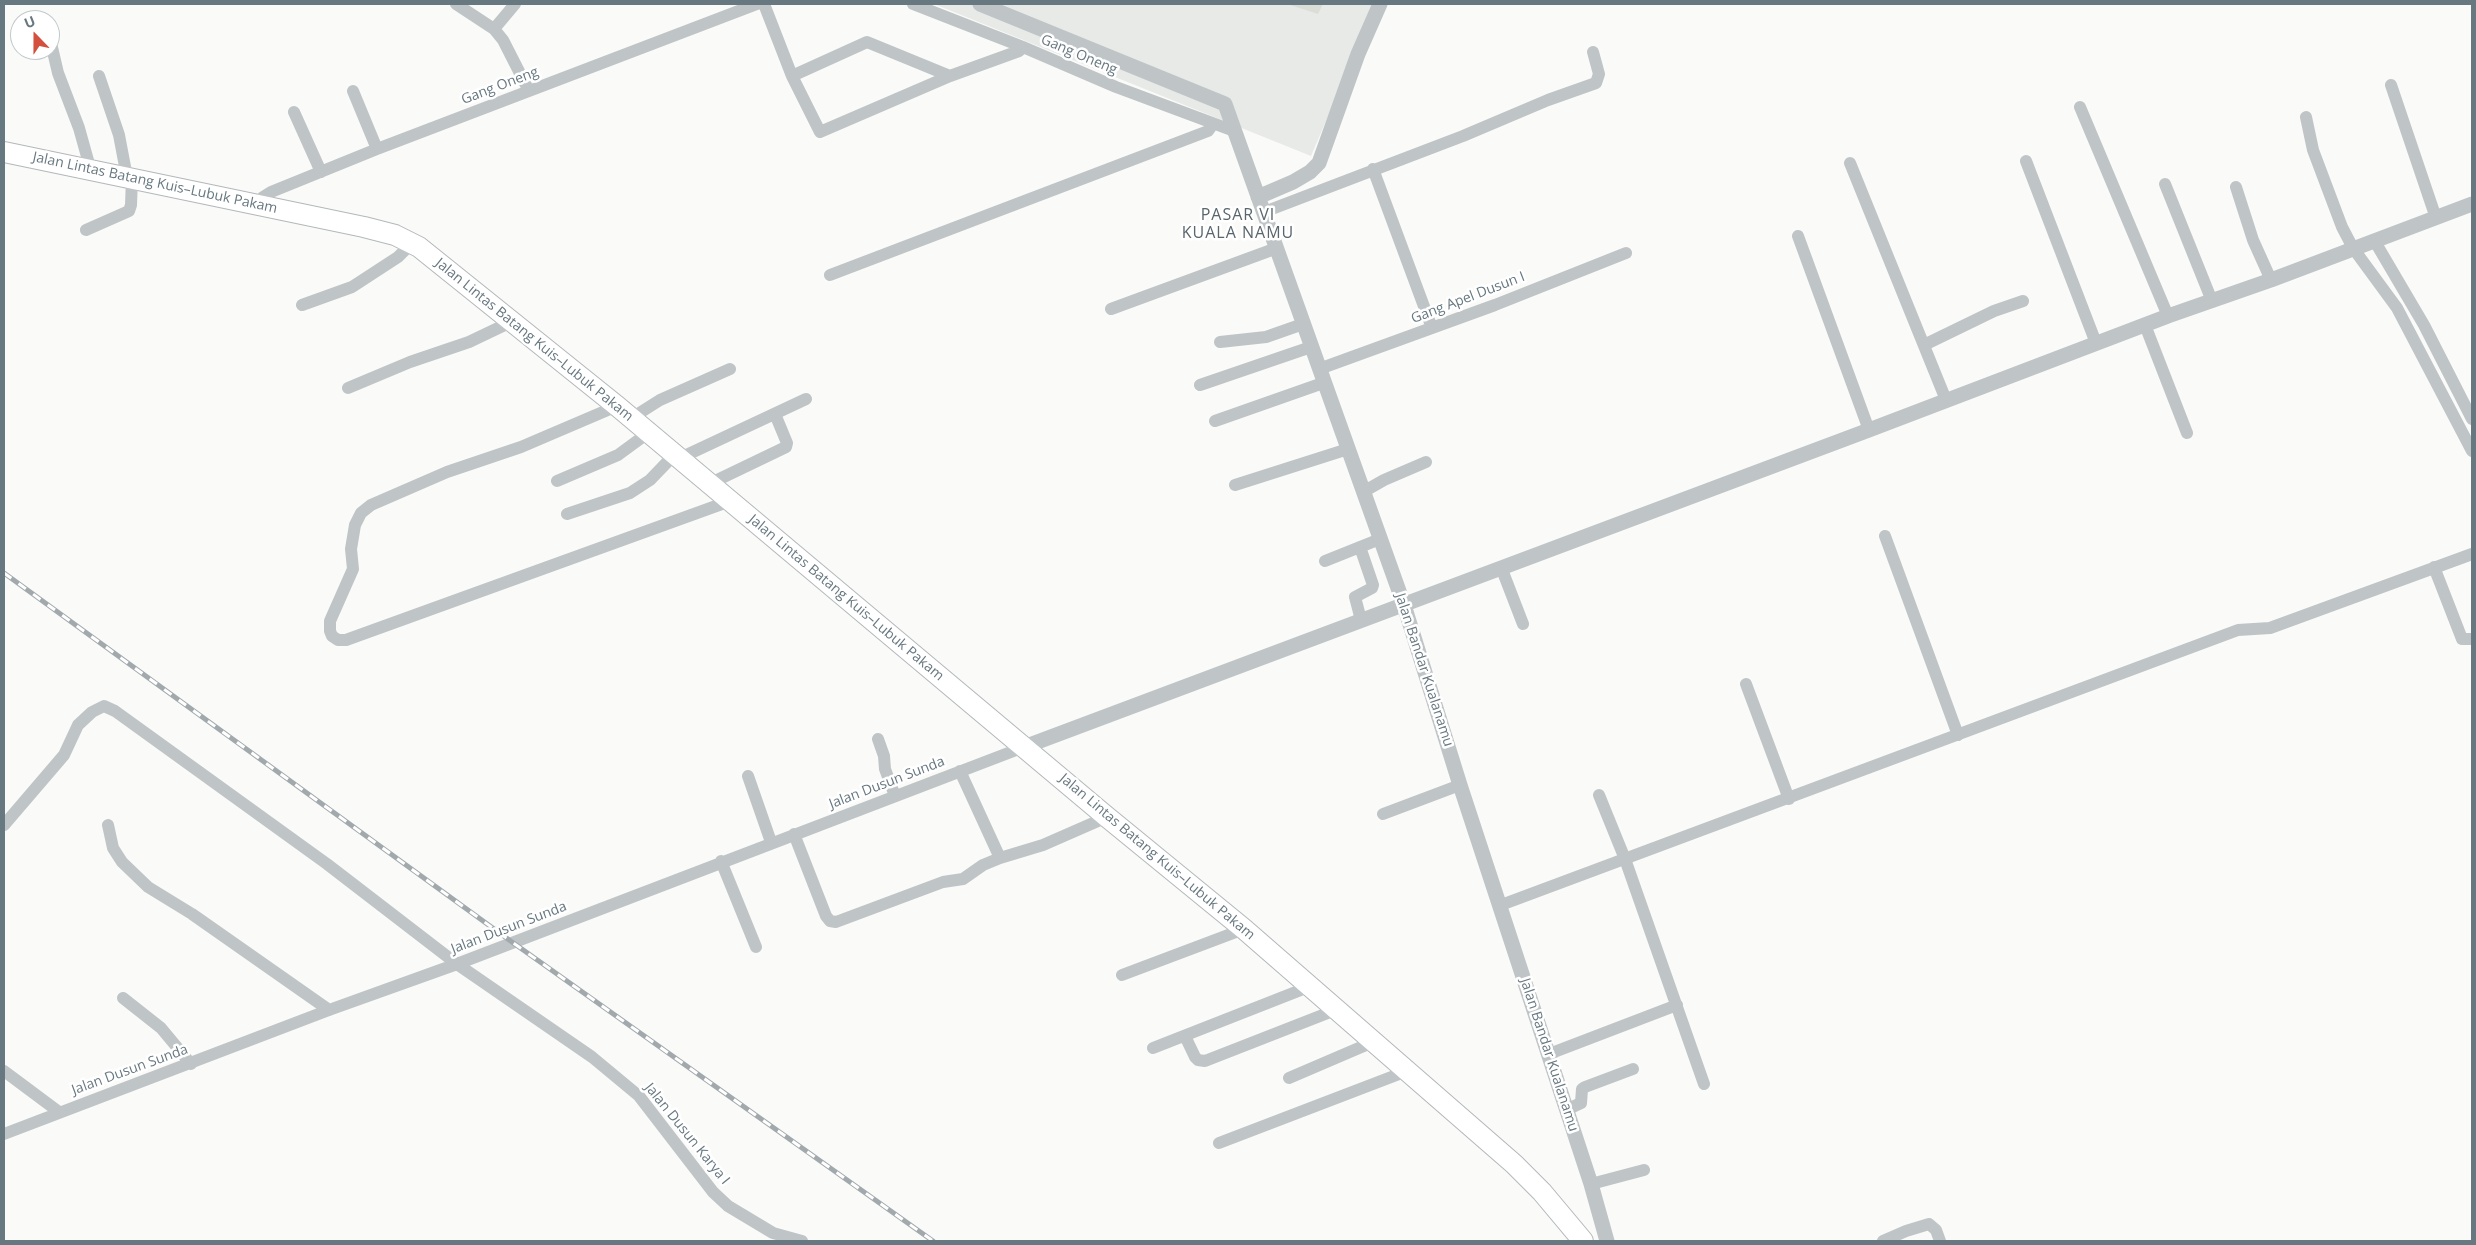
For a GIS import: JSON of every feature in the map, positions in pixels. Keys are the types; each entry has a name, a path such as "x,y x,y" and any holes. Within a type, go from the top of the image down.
{"highway":[{"name":"Jalan Lintas Batang Kuis–Lubuk Pakam","path":"4,152 258,204 395,235 412,243 450,270 513,321 1338,1009 1373,1042 1514,1164 1542,1192 1583,1241"}],"street":[{"path":"456,4 494,29 503,40 530,91"},
{"path":"494,29 515,4"},
{"name":"Gang Oneng","path":"258,204 263,197 271,192 377,149 757,4"},
{"path":"764,4 792,76 820,132 950,76 1019,51 1023,47"},
{"name":"Gang Oneng","path":"913,4 1023,47 1116,87 1234,131"},
{"name":"Jalan Bandar Kualanamu","path":"980,4 1225,104 1404,605 1460,785 1592,1184 1607,1241"},
{"path":"1258,197 1293,182 1310,172 1319,163 1358,54 1380,4"},
{"path":"792,76 867,42 950,76"},
{"path":"1264,212 1298,197 1596,83 1599,74 1593,52"},
{"path":"55,60 79,128 91,171"},
{"path":"86,230 129,211 131,205 129,177 119,135 99,76"},
{"path":"2391,85 2436,218"},
{"path":"353,91 377,149"},
{"path":"2080,107 2168,316"},
{"path":"294,112 321,172"},
{"path":"2306,117 2313,150 2326,189 2353,248 2397,308 2472,451"},
{"path":"830,275 1208,131 1213,124"},
{"path":"2026,161 2096,343"},
{"path":"1850,163 1946,400"},
{"path":"1373,169 1432,328"},
{"path":"1293,182 1298,197"},
{"path":"2165,184 2212,301"},
{"path":"2236,187 2246,221 2271,280"},
{"path":"1024,746 1404,605 2168,316 2271,280 2472,204"},
{"path":"1798,236 1869,430"},
{"path":"2374,240 2428,333 2472,419"},
{"path":"302,304 352,287 398,257 412,243"},
{"path":"1111,309 1277,248"},
{"name":"Gang Apel Dusun I","path":"1216,421 1432,328 1626,253"},
{"path":"1924,345 1994,311 2023,301"},
{"path":"348,388 410,362 470,342 513,321"},
{"path":"1220,342 1266,337 1303,324"},
{"path":"2145,325 2187,433"},
{"path":"1200,385 1311,347"},
{"path":"730,369 660,400 447,472 371,505 361,513 355,525 351,549 353,569 330,621 330,631 332,636 338,640 346,640 730,501"},
{"path":"567,514 630,493 650,480 676,457 806,399"},
{"path":"709,484 786,448 787,443 775,414"},
{"path":"557,481 618,455 648,433"},
{"path":"1235,485 1348,449"},
{"path":"1363,492 1384,480 1426,462"},
{"path":"1885,536 1958,735"},
{"path":"1325,561 1380,539"},
{"path":"1360,547 1374,584 1372,588 1355,597 1361,620"},
{"path":"1501,905 2238,630 2270,628 2472,554"},
{"path":"1368,570 1388,562"},
{"path":"1501,567 1523,624"},
{"path":"2434,567 2462,639 2472,639"},
{"path":"1746,684 1789,799"},
{"name":"Jalan Dusun Karya I","path":"4,825 64,755 78,725 92,712 104,706 115,711 319,858 457,964 592,1057 639,1096 713,1192 728,1206 773,1233 802,1241"},
{"path":"878,739 884,756 885,769 895,796"},
{"name":"Jalan Dusun Sunda","path":"4,1134 329,1010 457,964 1024,746"},
{"path":"960,771 1000,858"},
{"path":"748,776 771,842"},
{"path":"1383,814 1460,785"},
{"path":"1599,795 1625,859 1704,1084"},
{"path":"794,834 826,916 832,922 943,882 963,879 984,865 1000,858 1043,845 1107,817"},
{"path":"108,825 113,848 122,862 148,887 329,1010"},
{"path":"721,861 756,948"},
{"path":"1122,975 1244,929"},
{"path":"1153,1048 1311,986"},
{"path":"123,998 160,1028 191,1064"},
{"path":"1549,1054 1676,1005"},
{"path":"1185,1036 1195,1057 1198,1060 1205,1061 1338,1009"},
{"path":"1288,1078 1373,1042"},
{"path":"1566,1110 1581,1103 1582,1090 1585,1087 1633,1069"},
{"path":"4,1071 59,1112"},
{"path":"1218,1143 1407,1071"},
{"path":"1592,1184 1644,1170"},
{"path":"1883,1241 1906,1230 1929,1224 1936,1230 1940,1241"}],"shaded area":[{"path":"934,4 1376,4 1311,156"},
{"path":"1287,4 1323,4 1318,14"}],"railway":[{"path":"4,573 512,942 933,1241"}],"district":[{"name":"PASAR VI KUALA NAMU","path":"1238,224"}]}
